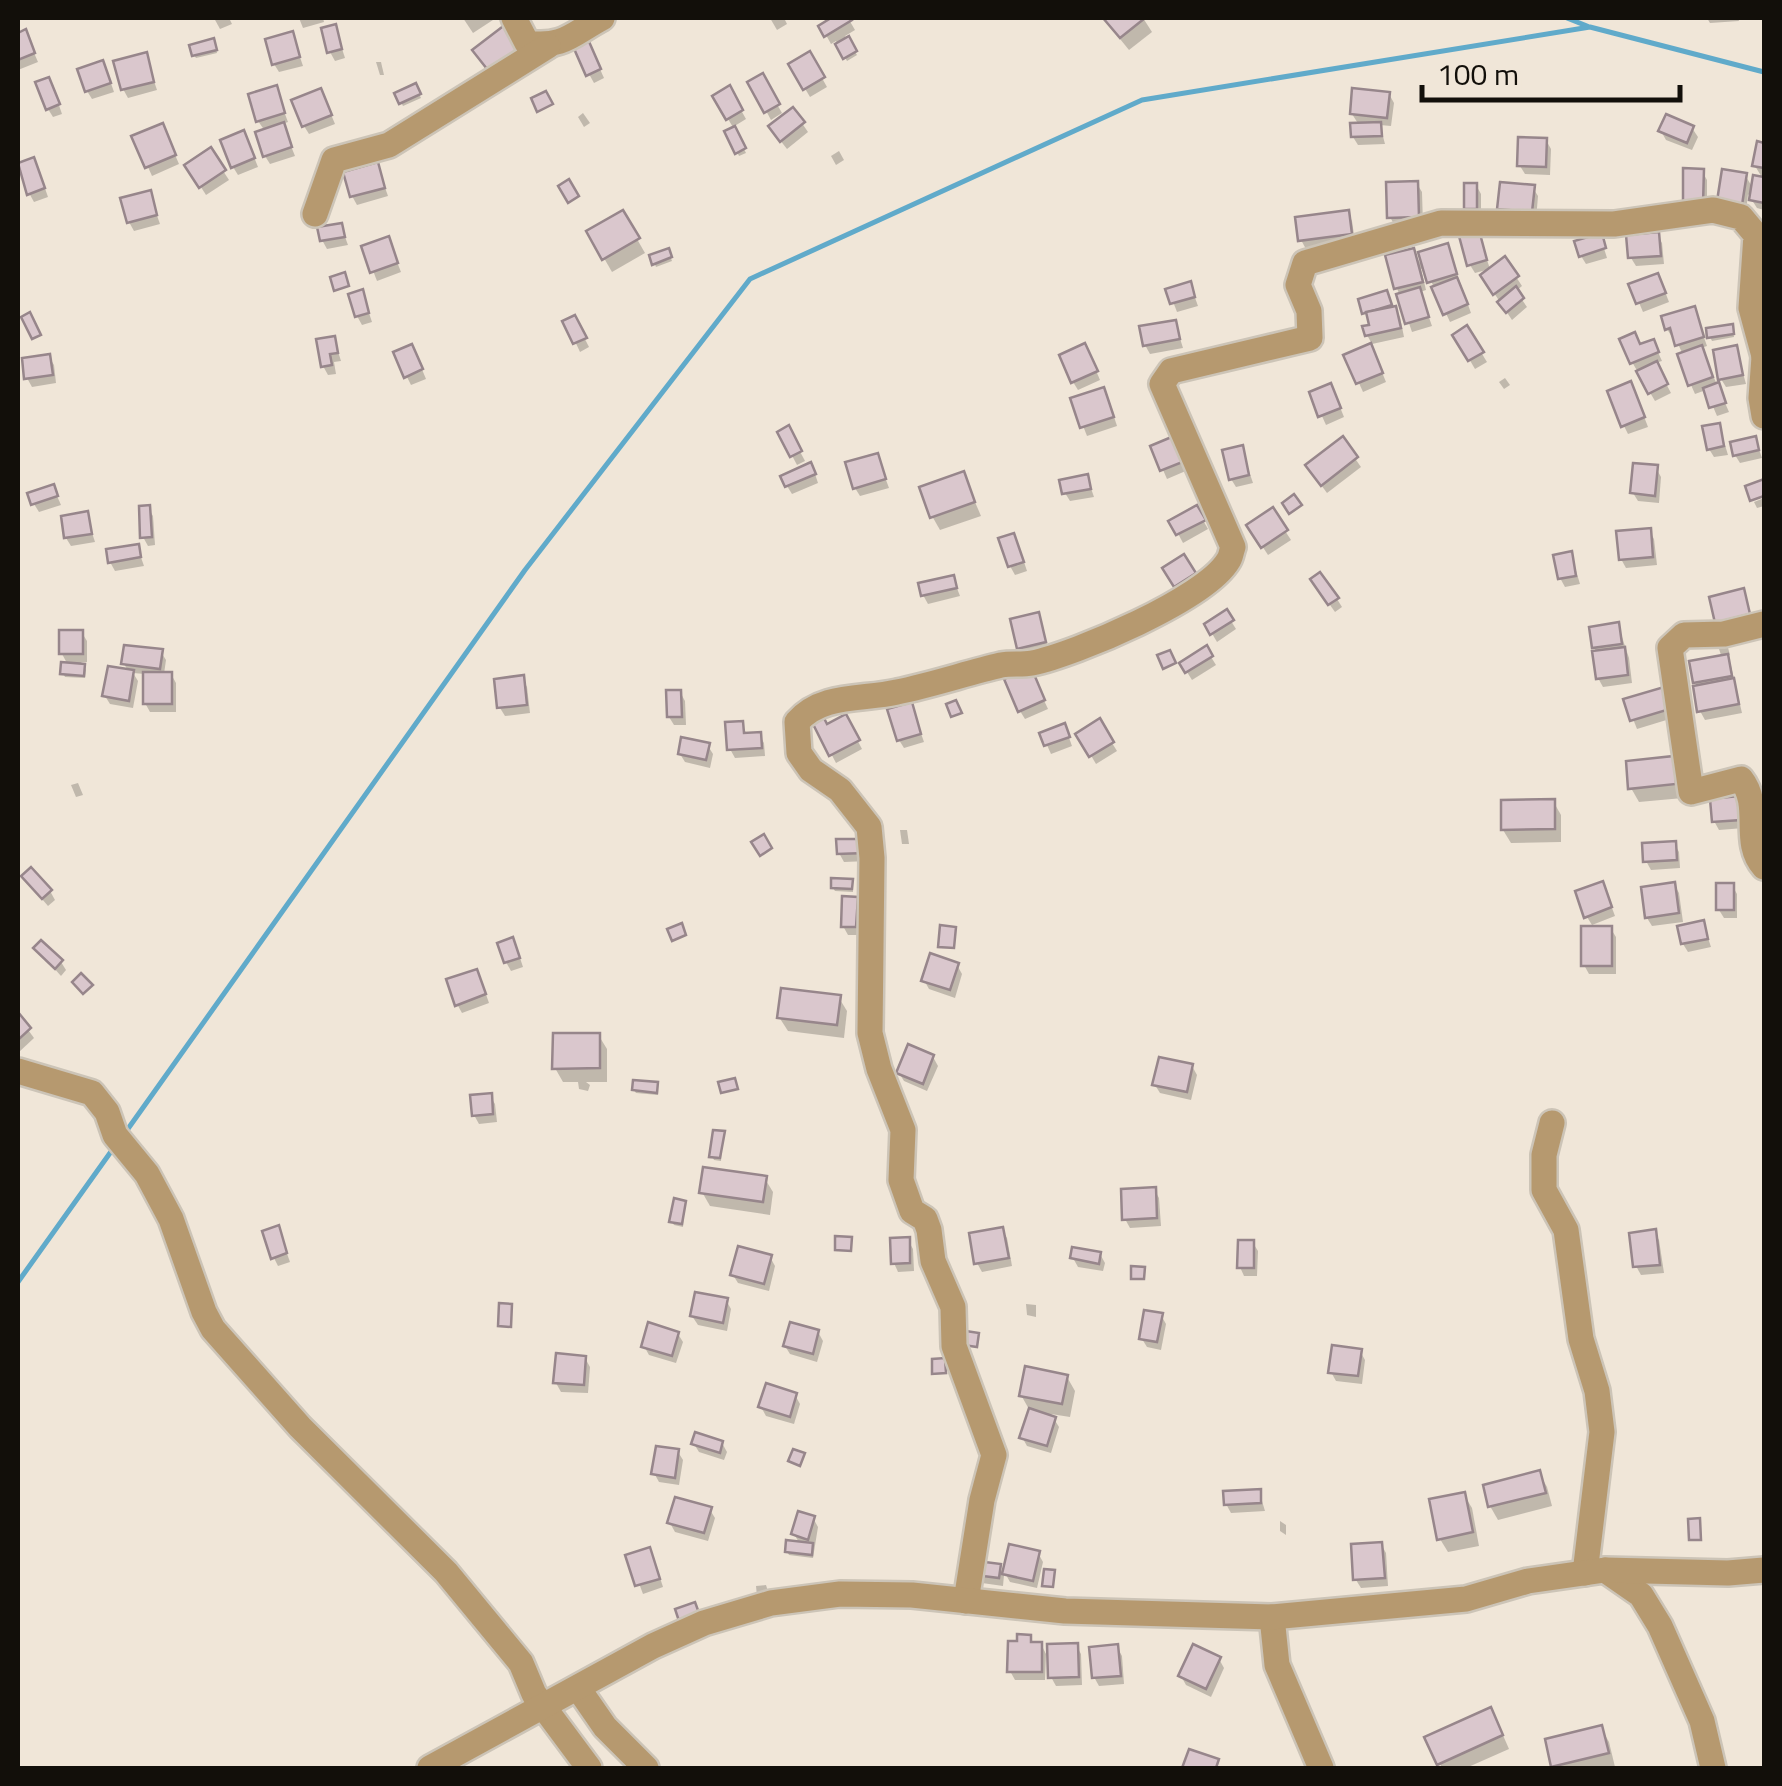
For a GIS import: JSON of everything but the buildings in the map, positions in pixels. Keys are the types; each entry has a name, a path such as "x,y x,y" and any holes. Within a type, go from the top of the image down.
{"street":[{"path":"514,18 528,43 548,46"},
{"path":"314,214 334,160 389,145 548,46 570,39 602,18"},
{"path":"966,1601 982,1500 994,1455 954,1346 952,1307 934,1262 929,1230 912,1211 901,1180 903,1130 870,1034 869,826 840,790 811,770 799,753 797,722 808,710 824,702 893,694 1002,665 1031,664 1129,626 1206,583 1228,561 1233,547 1162,384 1171,370 1310,338 1309,311 1298,285 1305,263 1441,223 1614,224 1713,210 1741,217 1756,235 1750,308 1764,356 1764,416"},
{"path":"1764,624 1724,634 1684,635 1670,648 1692,792 1740,779 1748,788 1754,807 1754,856 1764,868"},
{"path":"18,1070 92,1093 107,1112 130,1158 155,1186 214,1329 300,1427 446,1572 522,1663 534,1694 589,1768"},
{"path":"1552,1123 1544,1156 1544,1190 1566,1230 1581,1338 1597,1391 1602,1432 1595,1572"},
{"path":"430,1768 653,1646 704,1623 771,1603 840,1594 912,1596 1065,1611 1272,1617 1466,1600 1528,1581 1595,1572 1764,1570"},
{"path":"1595,1572 1642,1595 1660,1626 1702,1722 1713,1768"},
{"path":"1272,1617 1277,1664 1321,1768"},
{"path":"578,1688 605,1727 646,1768"}],"waterway":[{"path":"1567,18 1587,26"},
{"path":"125,1133 525,570 750,279 1142,100 1590,27 1764,72"},
{"path":"18,1282 115,1146"}]}
